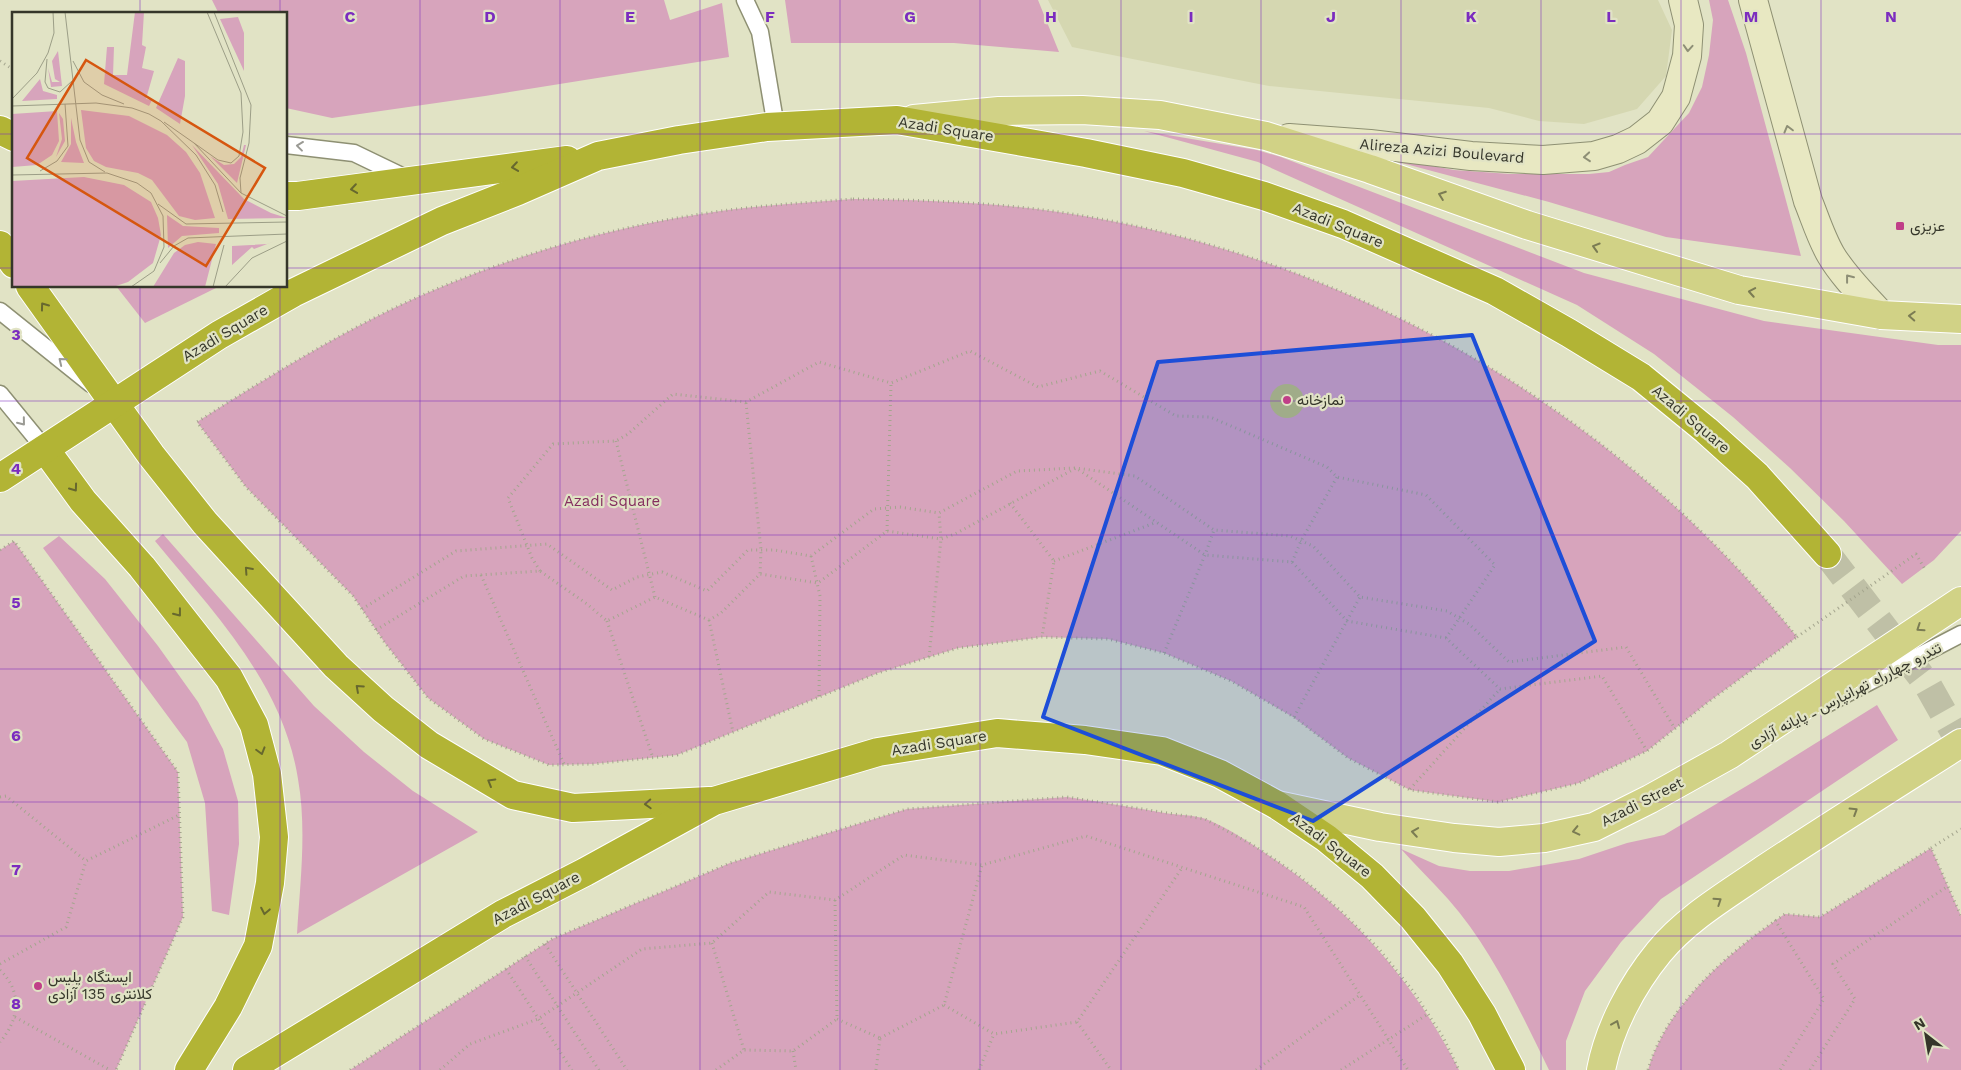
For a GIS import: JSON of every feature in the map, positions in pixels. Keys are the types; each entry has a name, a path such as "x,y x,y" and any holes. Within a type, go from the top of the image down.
{"highway":[{"name":"Azadi Square","path":"0,478 219,335 292,293 442,221 518,191 598,156 679,140 776,127 897,120 1086,153 1183,173 1255,194 1343,224 1494,292 1569,332 1641,377 1706,430 1757,476 1828,554"},
{"path":"0,130 12,136"},
{"path":"288,196 598,156"},
{"path":"0,245 12,261"},
{"path":"31,288 151,455 205,523 336,666 383,709 429,746 513,795 573,808 714,801"},
{"path":"45,449 83,501 142,567 229,678 254,725 267,774 274,837 270,882 258,946 228,1006 189,1070"},
{"name":"Azadi Square","path":"247,1070 503,914 585,872 714,801 878,752 997,734 1085,740 1162,751 1220,774 1276,805 1326,838 1372,876 1413,918 1450,964 1482,1014 1511,1070"}],"main road":[{"name":"Alireza Azizi Boulevard","path":"1266,136 1370,144 1471,156 1543,160 1594,156 1618,149 1638,140 1660,122 1676,97 1687,56 1689,25 1683,0"},
{"path":"1753,0 1808,200 1818,227 1830,255 1881,315"},
{"path":"897,120 1000,111 1082,110 1160,115 1266,136 1370,169 1527,225 1739,290 1881,315 1961,319"},
{"name":"Azadi Street","path":"1276,805 1380,827 1454,838 1499,842 1544,838 1594,827 1650,799 1728,755 1961,601"},
{"path":"1601,1070 1603,1059 1626,1002 1659,952 1676,935 1711,905 1961,743"}],"lane":[{"path":"745,0 760,32 776,127"},
{"path":"288,144 354,153 412,181"},
{"path":"0,311 114,402"},
{"path":"0,394 45,449"},
{"name":"تندرو چهارراه تهرانپارس ـ پایانه آزادی","path":"1728,755 1961,634"}],"path":[{"path":"0,61 12,69"},
{"path":"1797,637 1768,601 1714,543 1656,488 1595,438 1530,392 1471,355 1392,314 1320,281 1245,254 1168,233 1080,215 1012,205 932,200 853,199 774,204 694,215 616,231 540,252 464,278 391,310 320,346 197,422 246,487 346,589 428,698 484,739 549,765 592,764 677,756 878,673 958,648 1042,638 1108,639 1164,653 1231,680 1294,717 1348,758 1410,790 1498,802 1579,783 1647,751 1707,703 1797,637 1916,554 1926,571"},
{"path":"653,758 607,621 587,604 540,571 527,546 508,498 553,444 616,441 628,434 673,394 746,402 819,362 891,383 970,351 1038,387 1100,371 1176,416 1210,417 1327,467 1336,477 1426,495 1494,565 1446,638"},
{"path":"887,532 891,383"},
{"path":"709,620 721,613 760,574 761,550 746,402"},
{"path":"616,441 654,597"},
{"path":"760,574 818,583 887,532 942,539 955,534 1076,468"},
{"path":"362,609 456,551 547,544 612,590 637,577 662,572 707,591 748,550 811,556 874,509 900,507 939,513 1017,471 1076,468 1135,476 1214,530 1290,536 1313,546 1360,597 1447,611 1469,624 1509,662 1626,647 1675,728"},
{"path":"1076,468 1205,555 1292,562 1347,621 1446,638 1500,689"},
{"path":"1292,562 1336,477"},
{"path":"1010,503 1054,561 1042,638"},
{"path":"928,657 942,539 939,513"},
{"path":"1054,561 1157,522"},
{"path":"1164,653 1214,530"},
{"path":"0,550 14,541 178,772 183,917 116,1070"},
{"path":"811,556 818,583 819,697"},
{"path":"376,630 464,576 540,571"},
{"path":"481,575 564,765"},
{"path":"607,621 654,597 709,620"},
{"path":"1294,717 1360,597"},
{"path":"709,620 733,732"},
{"path":"1410,790 1500,689 1602,676 1647,751"},
{"path":"0,797 6,796 86,862"},
{"path":"350,1070 552,939 730,862 906,809 1067,797 1204,819 1253,844 1298,875 1340,910 1379,949 1413,991 1460,1070"},
{"path":"0,964 66,926 86,862 179,815"},
{"path":"1648,1070 1654,1050 1686,999 1736,949 1785,914 1820,917 1961,829"},
{"path":"440,1070 470,1044 538,1018 642,949 712,943 769,892 835,900 904,855 982,864 1086,836 1304,907 1408,1070"},
{"path":"1931,848 1961,916"},
{"path":"880,1038 944,1005 982,864"},
{"path":"944,1005 994,1034 1077,1022 1182,868"},
{"path":"1810,1070 1854,999 1832,964 1948,886"},
{"path":"835,900 837,1019"},
{"path":"1775,920 1824,999 1780,1070"},
{"path":"712,943 744,1050"},
{"path":"545,944 627,1070"},
{"path":"525,956 599,1070"},
{"path":"506,969 572,1070"},
{"path":"0,970 12,985 16,1000 15,1017 10,1031 0,1042"},
{"path":"1256,1070 1360,995"},
{"path":"1341,1070 1428,1014"},
{"path":"15,1017 110,1070"},
{"path":"837,1019 880,1038"},
{"path":"716,1070 744,1050 793,1050 837,1019"},
{"path":"1077,1022 1111,1070"},
{"path":"979,1070 994,1034"},
{"path":"876,1070 880,1038"},
{"path":"793,1050 796,1070"}],"highlighted area":[{"path":"1472,335 1595,641 1313,821 1043,717 1158,362"}],"shaded area":[{"path":"1048,0 1658,0 1672,30 1666,76 1637,109 1584,124 1539,121 1489,108 1269,86 1072,47"}],"green space":[{"path":"212,0 664,0 670,20 722,3 729,57 332,118 288,108 288,12 218,12"},
{"path":"785,0 1038,0 1059,52 954,43 791,43"},
{"path":"1709,0 1728,0 1746,53 1801,256 1666,237 1549,202 1368,154 1454,170 1510,174 1589,174 1609,172 1648,157 1689,113 1702,87 1709,55 1713,20"},
{"path":"1144,131 1257,150 1281,157 1584,273 1764,321 1938,345 1961,345 1961,531 1934,560 1902,584 1844,521 1790,468 1733,417 1654,354 1577,305 1258,162"},
{"name":"Azadi Square","path":"853,199 972,203 1031,208 1090,217 1193,240 1293,272 1389,313 1482,363 1569,420 1651,485 1727,558 1797,637 1707,703 1647,751 1579,783 1498,802 1410,790 1348,758 1293,717 1231,681 1164,653 1108,639 1042,637 958,648 878,673 677,755 593,764 549,765 484,739 428,698 385,643 353,596 246,487 197,422 292,363 340,336 390,310 462,278 500,264 578,240 656,222 735,209"},
{"path":"118,288 216,288 145,323"},
{"path":"163,534 314,706 364,752 413,791 478,832 297,934 302,856 302,818 298,779 290,744 278,711 262,680 243,651 155,541"},
{"path":"59,536 105,579 158,646 198,702 223,749 238,801 239,844 229,915 212,911 205,803 187,742 43,548"},
{"path":"14,541 178,772 183,917 116,1070 0,1070 0,550"},
{"path":"1877,705 1898,740 1661,899 1621,942 1585,991 1566,1041 1566,1070 1549,1070 1504,981 1464,918 1401,849 1439,866 1470,871 1509,871 1579,859 1627,843 1664,835"},
{"path":"1067,797 1206,819 1239,836 1271,857 1329,901 1379,951 1402,978 1422,1007 1459,1070 350,1070 552,939 730,863 907,809"},
{"path":"1931,848 1961,916 1961,1070 1648,1070 1657,1046 1685,1001 1722,962 1743,945 1785,914 1820,917"}],"building":[{"name":"نمازخانه","path":"1287,384 1299,389 1304,401 1299,413 1287,418 1275,413 1270,401 1275,389"}],"tunnel":[{"path":"1827,554 1927,684 1961,744"}],"place":[{"name":"عزیزی","path":"1900,226"},
{"name":"نمازخانه","path":"1287,400"},
{"name":"ایستگاه پلیس کلانتری 135 آزادی","path":"38,986"}]}
